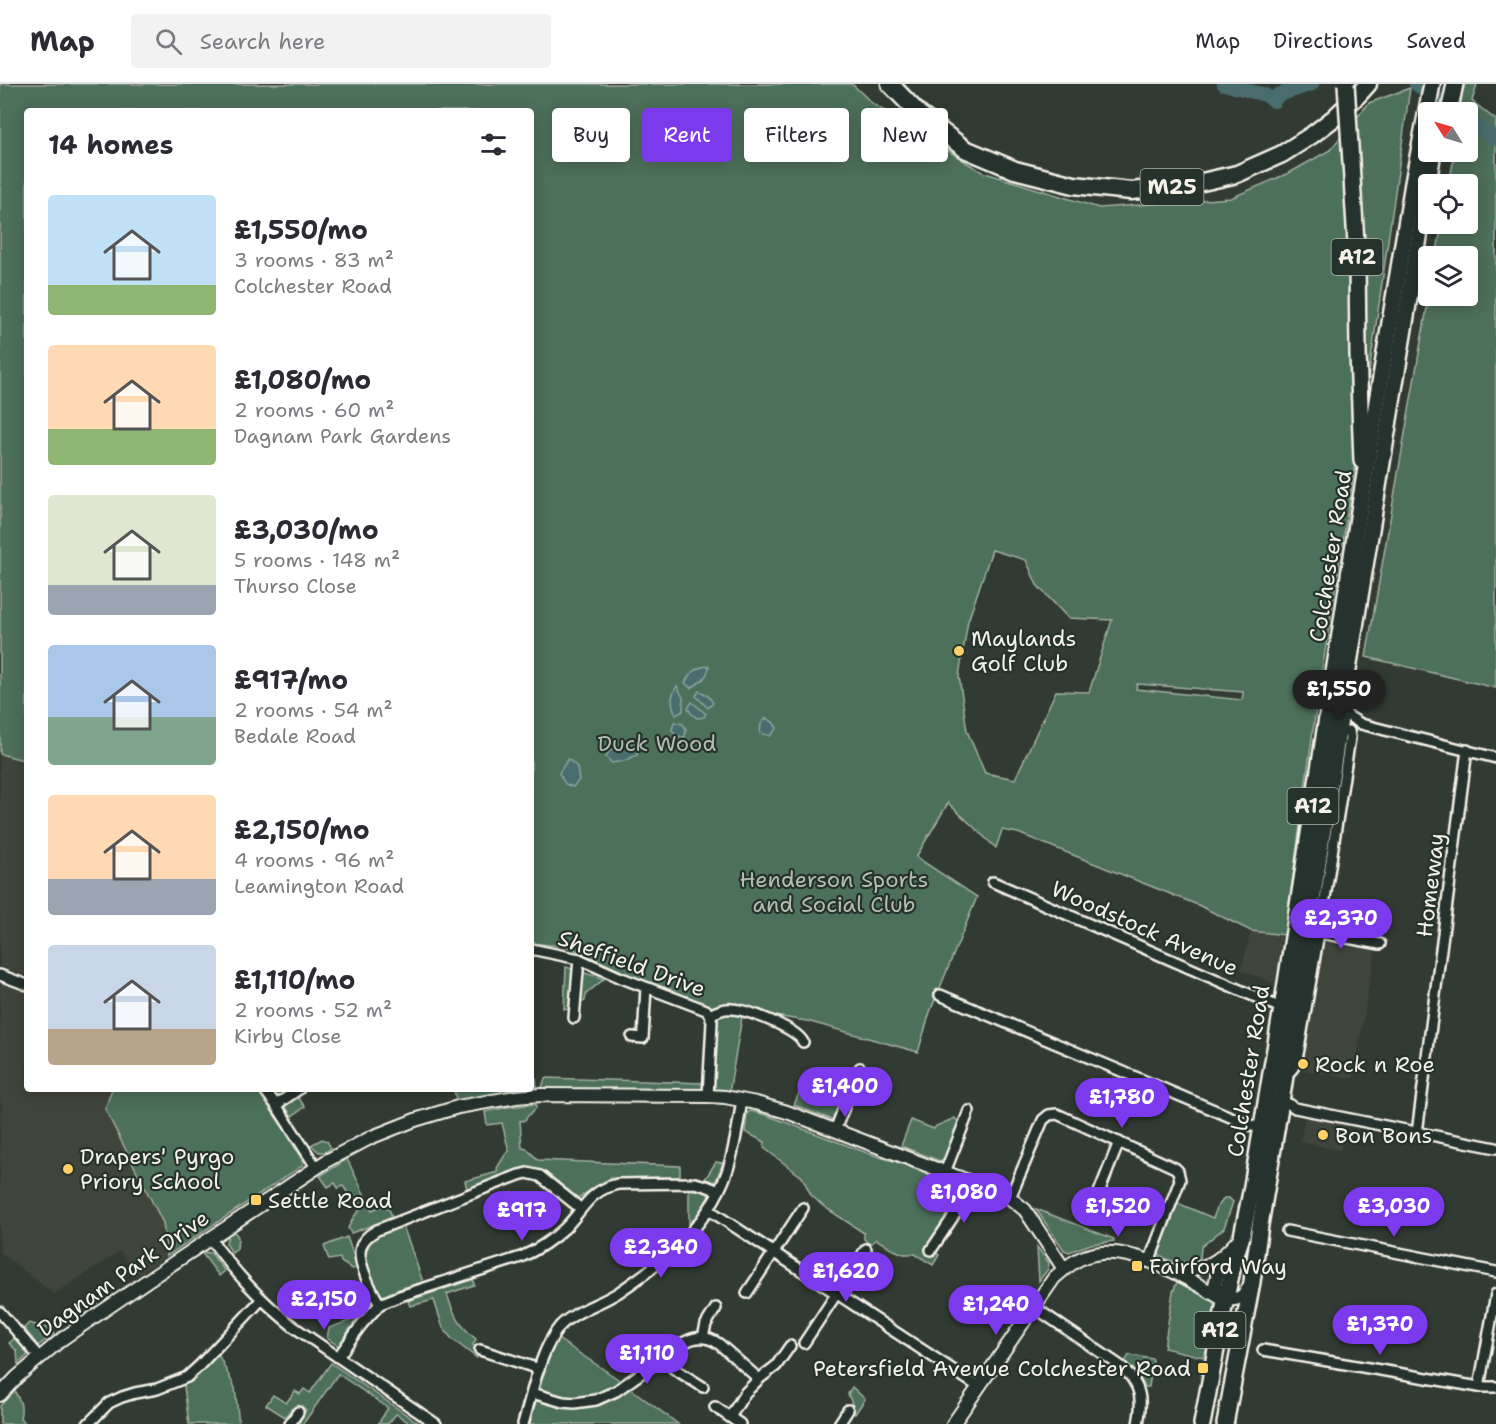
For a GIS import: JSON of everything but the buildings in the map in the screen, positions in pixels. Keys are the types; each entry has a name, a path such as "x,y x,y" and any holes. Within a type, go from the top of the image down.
{"highway":[{"name":"M25","path":"890,84 919,114 965,149 1015,170 1074,185 1131,191 1190,185 1237,174 1282,154 1334,118 1358,87"},
{"name":"A12","path":"1358,87 1351,162 1357,259 1358,364 1364,485"},
{"name":"Colchester Road","path":"1438,102 1445,88"},
{"name":"Colchester Road","path":"1202,1424 1224,1299 1242,1236 1251,1192 1364,485 1412,195 1420,162"},
{"name":"Colchester Road","path":"1225,1424 1284,1112 1285,1075 1312,932 1335,747 1344,710 1431,162"}],"street":[{"path":"1344,710 1361,724 1496,758"},
{"name":"Colchester Road","path":"1312,932 1326,892 1343,789 1350,738 1344,710"},
{"path":"1335,747 1350,730 1361,724"},
{"name":"Homeway","path":"1417,1133 1467,750"},
{"name":"Woodstock Avenue","path":"993,882 1281,1008"},
{"path":"1312,932 1380,944"},
{"name":"Sheffield Drive","path":"534,950 579,960 706,1010 711,1022 708,1096"},
{"path":"574,1018 579,960"},
{"path":"0,975 24,984"},
{"path":"632,1037 643,1038 646,988"},
{"path":"940,995 1252,1126 1262,1127 1269,1118 1270,1112 1284,1112 1496,1148"},
{"path":"710,1015 717,1011 730,1009 758,1016 779,1024 803,1042"},
{"path":"835,1131 860,1068"},
{"path":"266,1092 316,1167"},
{"path":"276,1105 295,1092"},
{"name":"Dagnam Park Drive","path":"0,1395 39,1357 86,1321 346,1149 394,1128 458,1107 516,1097 549,1095 708,1096 742,1100 787,1112 1010,1198 1025,1210 1064,1269"},
{"path":"523,1424 548,1344 560,1326 568,1318 605,1301 648,1272 680,1245 709,1210 727,1173 742,1100"},
{"path":"945,1172 969,1111"},
{"path":"1010,1198 1043,1120 1049,1115 1057,1114 1119,1142 1175,1168 1179,1175 1179,1184 1149,1262"},
{"path":"1094,1205 1119,1142"},
{"path":"380,1304 361,1264 360,1250 364,1240 377,1230 519,1174 527,1173 540,1176 580,1208"},
{"path":"931,1250 957,1211 971,1182"},
{"path":"338,1357 380,1304 532,1252 566,1227 580,1208 602,1190 618,1184 695,1183 719,1191"},
{"path":"747,1293 803,1208"},
{"path":"709,1210 979,1387"},
{"path":"1287,1231 1496,1272"},
{"path":"1176,1272 1206,1267 1221,1258 1242,1236"},
{"path":"210,1238 229,1265 261,1300 294,1327 435,1424"},
{"path":"804,1343 866,1249"},
{"path":"953,1424 1054,1278 1082,1257 1102,1252 1126,1253 1176,1272 1224,1299 1237,1299 1243,1295 1252,1282"},
{"path":"1221,1258 1215,1285 1224,1299"},
{"path":"1479,1387 1496,1294"},
{"path":"88,1424 109,1403 122,1396 157,1389 187,1377 261,1300"},
{"path":"1034,1307 1129,1374 1139,1390 1141,1402 1138,1424"},
{"path":"703,1337 706,1324 716,1308"},
{"path":"0,1312 39,1357"},
{"path":"532,1394 562,1402 596,1400 616,1390 690,1339 703,1337 715,1341 759,1379"},
{"path":"730,1417 745,1393 776,1366 790,1346"},
{"path":"480,1350 539,1369"},
{"path":"1263,1350 1479,1387 1496,1387"},
{"path":"665,1356 673,1368 704,1387"},
{"path":"715,1407 740,1424"},
{"path":"838,1424 848,1410"},
{"path":"290,1424 298,1412"}],"shaded area":[{"path":"0,754 24,760 24,975 0,966"},
{"path":"1251,931 1285,935 1276,984 1241,970"},
{"path":"1321,942 1375,951 1353,1079 1298,1069"},
{"name":"Drapers' Pyrgo Priory School","path":"0,979 24,991 24,1092 111,1092 105,1109 163,1223 167,1256 136,1276 120,1251 54,1294 0,1252 0,1115 3,1103 0,1103"},
{"path":"1305,1116 1346,1126 1340,1150 1300,1142"}],"green space":[{"path":"0,84 852,84 879,108 861,108 861,162 948,162 948,151 982,172 1099,208 1231,198 1291,172 1330,150 1369,103 1410,88 1360,436 1317,701 1285,935 1251,931 1198,905 1018,833 1002,830 996,848 948,803 916,857 977,897 930,1012 918,1052 807,1021 743,1011 729,1093 712,1088 714,1013 569,947 534,943 534,108 24,108 24,760 0,754","holes":["992,550 1026,560 1037,585 1068,618 1112,620 1089,692 1056,691 1015,779 985,773 967,731 959,676 968,621","1137,684 1243,693 1242,700 1136,689"]},
{"path":"1463,84 1477,84 1473,102 1461,102"},
{"path":"1478,106 1496,120 1496,688 1366,657 1427,306 1478,306 1478,246 1438,246 1440,234 1478,234 1478,174 1451,174 1453,162 1478,162"},
{"path":"566,967 604,979 586,994 585,1001 572,1007 571,1010 564,1009"},
{"path":"534,1078 536,1078 537,1089 534,1089"},
{"path":"545,1078 704,1083 704,1088 699,1091 542,1088"},
{"path":"845,1079 850,1083 835,1121 794,1105 804,1081 825,1090 826,1086"},
{"path":"111,1092 259,1092 284,1129 303,1165 167,1256 163,1223 105,1109"},
{"path":"454,1092 519,1092 457,1102"},
{"path":"298,1097 305,1107 292,1116 285,1106"},
{"path":"536,1104 536,1108 526,1120 520,1121 522,1148 527,1149 538,1160 680,1166 680,1177 610,1178 578,1198 544,1171 526,1169 505,1174 467,1189 465,1181 498,1172 497,1168 509,1151 502,1123 487,1125 485,1112"},
{"path":"751,1111 900,1163 967,1190 931,1250 939,1255 933,1265 915,1254 904,1254 894,1250 876,1239 870,1245 864,1239 864,1233 823,1206 811,1195 802,1177 764,1148 765,1142 745,1132 747,1113"},
{"path":"955,1118 960,1124 945,1163 901,1146 911,1120 934,1129"},
{"path":"322,1139 327,1141 331,1148 325,1152 319,1152 311,1145"},
{"path":"347,1159 372,1210 384,1205 390,1211 392,1218 351,1233 348,1228 360,1210 343,1186 338,1188 335,1183 328,1187 320,1176"},
{"path":"716,1162 723,1163 716,1180 714,1182 705,1179"},
{"path":"689,1189 707,1193 709,1197 692,1223 689,1223"},
{"path":"1224,1198 1229,1198 1233,1202 1224,1228 1201,1247 1200,1259 1177,1262 1166,1259 1157,1252 1175,1202 1213,1218"},
{"path":"1036,1209 1114,1239 1114,1241 1091,1244 1069,1252 1064,1250"},
{"path":"402,1223 423,1282 380,1297 366,1267 364,1251 366,1244 382,1231"},
{"path":"234,1231 238,1237 237,1249 232,1253 226,1243 228,1235"},
{"path":"347,1237 358,1268 352,1269 341,1262 340,1258 329,1260 324,1246"},
{"path":"1037,1247 1049,1263 1048,1269 1039,1281"},
{"path":"201,1252 211,1253 225,1271 219,1276"},
{"path":"473,1279 474,1285 447,1294 458,1319 476,1339 473,1345 480,1350 477,1358 452,1339 443,1328 434,1300 410,1306 408,1301"},
{"path":"1178,1279 1217,1301 1218,1310 1210,1341 1203,1357 1164,1348 1173,1292"},
{"path":"367,1293 372,1302 338,1346 327,1338 329,1328 349,1321 348,1313 353,1304 357,1298"},
{"path":"29,1323 50,1329 54,1334 38,1346 24,1328"},
{"path":"554,1335 615,1377 678,1424 523,1424"},
{"path":"15,1338 27,1353 27,1356 18,1364 17,1351 9,1343"},
{"path":"215,1348 235,1388 239,1424 189,1424 183,1379"},
{"path":"1129,1355 1153,1359 1149,1387 1145,1387 1137,1373 1125,1362"},
{"path":"331,1363 420,1424 411,1424 396,1414 388,1424 378,1424 388,1408 338,1374 303,1424 296,1424 306,1410 302,1406 298,1412 291,1409 285,1417 266,1405 273,1395 286,1403 295,1391 300,1394 304,1389 310,1393"},
{"path":"852,1387 865,1399 855,1414 851,1410 853,1406 848,1394"},
{"path":"14,1390 20,1403 20,1418 26,1424 0,1424 0,1406"}],"water":[{"path":"709,666 706,676 698,684 691,688 685,683 694,670"},
{"path":"677,686 683,698 683,711 676,715 672,700"},
{"path":"699,691 708,696 713,703 708,708 696,696"},
{"path":"692,702 706,714 704,717 697,718 691,713 688,708"},
{"path":"766,718 777,728 770,736 760,733 761,724"},
{"path":"674,722 683,724 686,729 685,737 676,736 672,730"},
{"path":"634,743 639,747 637,755 612,763 606,757 609,751"},
{"path":"568,759 577,767 579,780 573,787 565,784 559,773"}],"waterway":[{"path":"1224,84 1265,95 1274,101 1278,95 1312,84"},
{"path":"1416,84 1442,102"},
{"path":"1478,127 1496,139"}],"place":[{"name":"Maylands Golf Club","path":"959,651"},
{"name":"Rock n Roe","path":"1303,1064"},
{"name":"Bon Bons","path":"1323,1135"},
{"name":"Drapers' Pyrgo Priory School","path":"68,1169"},
{"name":"Settle Road","path":"256,1200"},
{"name":"Fairford Way","path":"1137,1266"},
{"name":"Petersfield Avenue Colchester Road","path":"1203,1368"}],"park label":[{"name":"Duck Wood","path":"657,743"},
{"name":"Henderson Sports and Social Club","path":"834,892"}]}
